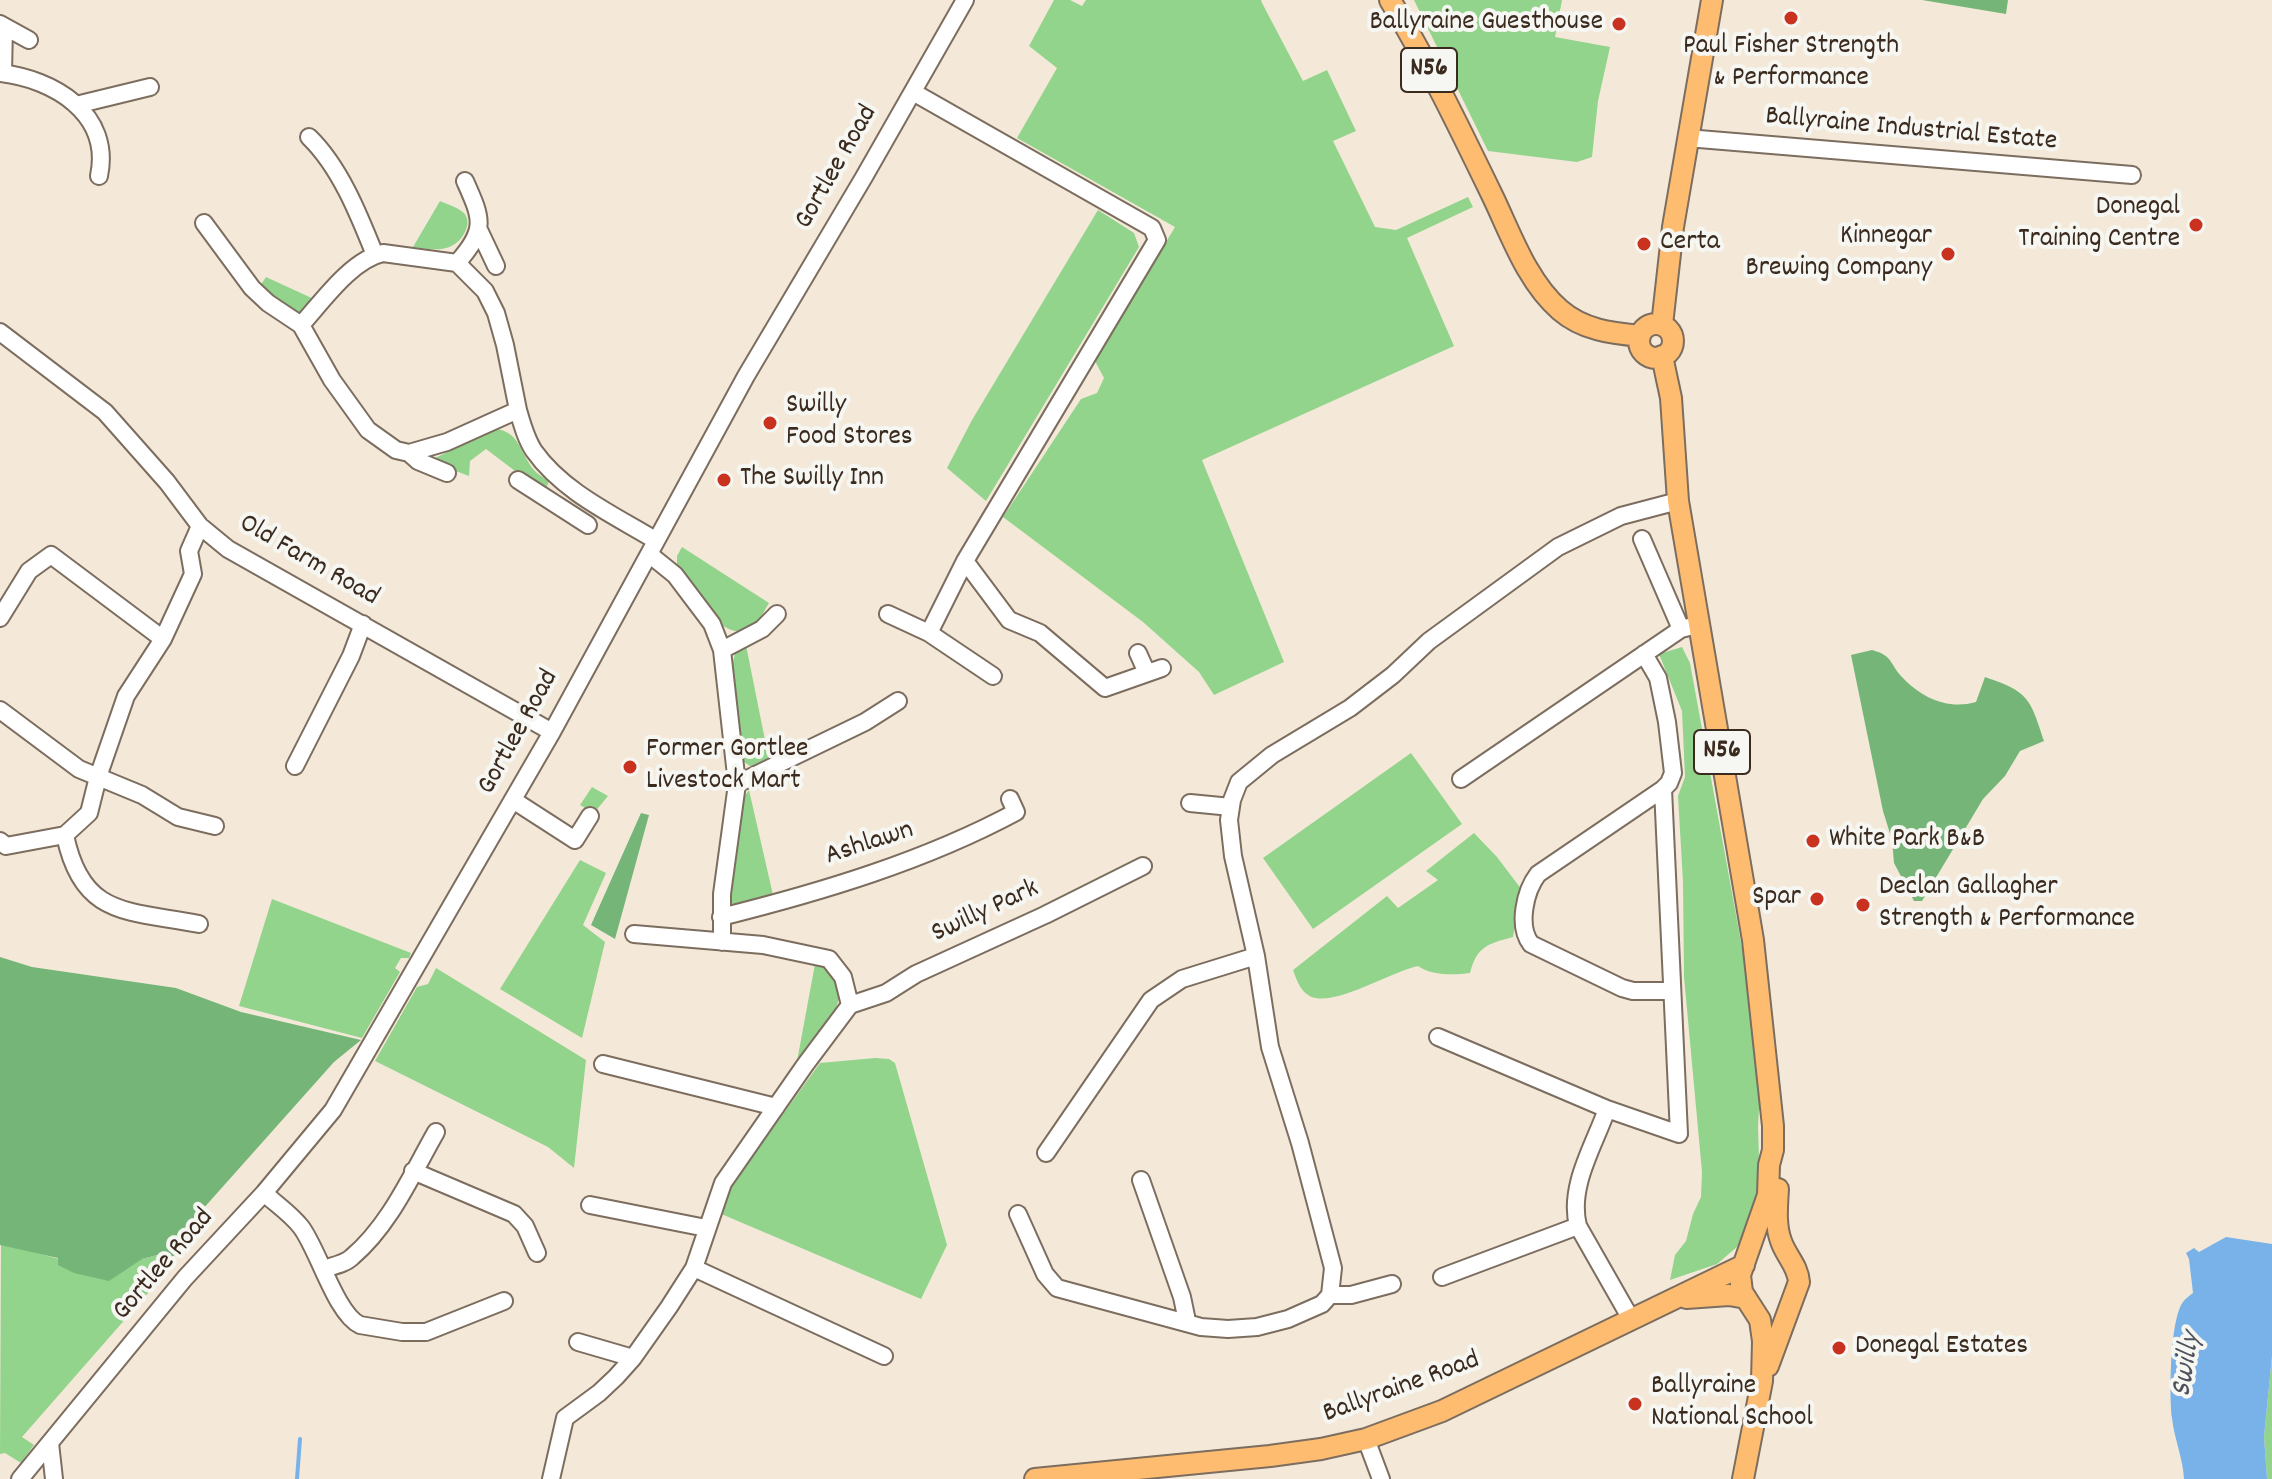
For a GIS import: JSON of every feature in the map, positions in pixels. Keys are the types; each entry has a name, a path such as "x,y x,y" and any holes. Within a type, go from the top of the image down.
{"main road":[{"name":"N56","path":"1390,0 1412,36 1523,258 1550,301 1587,327 1640,336"},
{"path":"1662,356 1647,355 1640,347 1640,336 1651,325 1662,325 1673,227 1712,0"},
{"name":"N56","path":"1662,325 1671,332 1673,344 1662,356 1671,398 1690,626 1753,940 1773,1150 1779,1176 1779,1234 1798,1275 1798,1285 1762,1381 1743,1479"},
{"name":"N56","path":"1762,1381 1763,1330 1740,1282 1768,1195 1773,1150"},
{"path":"1745,1263 1765,1251 1788,1258"},
{"name":"Ballyraine Road","path":"1035,1479 1270,1456 1366,1439 1442,1411 1745,1263"},
{"path":"1675,1299 1729,1295 1761,1308 1772,1309 1784,1306 1794,1296"}],"street":[{"name":"Gortlee Road","path":"20,1479 185,1278 264,1193 333,1110 520,804 552,732 746,376 965,0"},
{"path":"29,40 2,25 1,73 34,79 55,88 76,105 97,136 103,155 99,176"},
{"path":"76,105 150,87"},
{"path":"913,92 1152,228 1157,240 965,561 929,633"},
{"path":"309,137 321,148 338,176 375,255"},
{"name":"Ballyraine Industrial Estate","path":"1687,138 2132,175"},
{"path":"457,263 473,244 479,230 480,213 465,181"},
{"path":"204,223 252,288 301,325 312,348 357,418 381,441 447,473"},
{"path":"479,230 496,266"},
{"path":"301,325 353,269 375,255 400,255 457,263 485,291 496,313 518,410 534,451 560,478 652,547 712,624 722,650 737,784 721,917 722,942"},
{"name":"Old Farm Road","path":"0,332 105,412 167,482 200,526 228,549 552,732"},
{"path":"409,453 447,442 518,410"},
{"path":"549,500 560,478"},
{"path":"518,480 588,525"},
{"path":"1018,1214 1045,1274 1057,1288 1201,1327 1228,1329 1257,1327 1288,1319 1322,1304 1330,1295 1333,1268 1300,1143 1270,1047 1256,956 1233,856 1229,820 1239,782 1256,766 1350,708 1393,675 1429,641 1558,547 1621,516 1678,501"},
{"path":"0,841 6,846 65,835 89,813 126,696 163,639 193,574 189,551 200,526"},
{"path":"1461,779 1690,626 1642,539"},
{"path":"0,618 29,571 51,555 163,639"},
{"path":"965,561 1009,620 1040,633 1105,688 1154,670 1138,653"},
{"path":"722,650 762,629 777,614"},
{"path":"888,614 991,668"},
{"path":"295,766 351,656 363,624"},
{"path":"1644,654 1658,678 1667,722 1673,773 1669,783 1538,874 1529,891 1523,927 1524,936 1531,944 1622,988 1672,991"},
{"path":"737,784 865,722 898,701"},
{"path":"0,710 79,769 142,795 178,817 215,826"},
{"path":"1438,1037 1607,1109 1679,1134 1663,789"},
{"name":"Ashlawn","path":"721,917 925,855 1016,812 1010,799"},
{"path":"1190,803 1231,807"},
{"path":"520,804 575,840 590,816"},
{"path":"65,835 70,860 84,887 102,902 199,924"},
{"name":"Swilly Park","path":"850,1005 886,993 916,974 1143,866"},
{"path":"551,1479 565,1418 599,1393 633,1358 694,1268 723,1183 850,1005 843,977 829,959 763,945 675,935 634,934"},
{"path":"1046,1153 1151,1000 1182,979 1256,956"},
{"path":"603,1064 776,1107"},
{"path":"1607,1109 1575,1197 1574,1211 1578,1226 1631,1319"},
{"path":"323,1269 350,1260 361,1248 399,1197 436,1132"},
{"path":"413,1171 514,1214 525,1226 537,1253"},
{"path":"1141,1180 1182,1297 1187,1321"},
{"path":"264,1193 299,1225 353,1322 417,1333 435,1329 504,1301"},
{"path":"590,1205 706,1228"},
{"path":"1442,1277 1578,1226"},
{"path":"694,1268 884,1356"},
{"path":"1330,1295 1351,1295 1392,1284"},
{"path":"578,1342 633,1358"},
{"path":"1366,1439 1381,1479"},
{"path":"50,1443 54,1479"}],"green space":[{"path":"1054,0 1070,0 1082,6 1086,0 1262,0 1303,81 1327,70 1356,131 1333,141 1375,227 1396,230 1468,197 1473,207 1407,238 1454,346 1202,460 1284,662 1214,695 1199,672 1143,622 1003,517 1081,399 1097,393 1104,378 1095,361 1175,227 1017,138 1057,68 1029,46"},
{"path":"1414,0 1562,0 1555,37 1610,47 1598,101 1592,157 1577,162 1488,151"},
{"path":"1922,0 2008,0 2006,14"},
{"path":"440,201 464,213 468,222 465,232 449,247 413,247"},
{"path":"1098,210 1134,233 1139,247 986,501 947,468 972,420"},
{"path":"266,277 316,300 298,315 275,301 260,286"},
{"path":"495,429 514,438 533,469 549,481 546,489 519,474 486,449 470,461 469,476 440,465 433,459"},
{"path":"682,547 769,603 757,622 743,631 732,630 710,613 677,564"},
{"path":"746,645 769,760 753,768 744,762 732,667 735,653"},
{"path":"1682,647 1690,663 1743,953 1760,1088 1760,1192 1737,1247 1717,1264 1670,1280 1675,1255 1686,1241 1701,1197 1702,1172 1684,977 1678,796 1685,777 1682,711 1659,654"},
{"path":"1872,650 1888,658 1918,691 1946,703 1976,702 1985,677 2011,687 2031,706 2044,741 2020,751 2005,776 1983,799 1922,901 1914,901 1894,863 1892,840 1883,811 1851,655"},
{"path":"1411,753 1462,824 1313,929 1263,858"},
{"path":"592,787 608,796 594,813 580,805"},
{"path":"749,790 773,895 735,905 729,901 742,800"},
{"path":"641,813 649,815 615,939 591,925"},
{"path":"1474,833 1522,890 1513,937 1480,952 1470,973 1436,973 1418,966 1339,996 1316,998 1304,991 1293,970 1387,896 1398,908 1438,880 1426,871"},
{"path":"580,860 606,873 583,925 605,942 582,1038 500,989"},
{"path":"272,899 411,953 409,958 401,958 395,968 400,972 362,1038 239,1006"},
{"path":"0,957 32,967 176,988 241,1012 361,1040 334,1062 202,1210 187,1228 180,1250 175,1255 163,1260 157,1255 142,1259 109,1281 74,1273 58,1265 58,1258 0,1245"},
{"path":"815,964 832,971 839,982 840,995 829,1023 795,1072"},
{"path":"436,968 586,1060 574,1168 548,1147 375,1061 417,987 428,984"},
{"path":"889,1059 895,1063 947,1245 921,1299 719,1213 728,1190 820,1063"},
{"path":"1,1243 59,1259 142,1259 157,1255 163,1259 149,1292 22,1437 34,1445 21,1463 5,1453 0,1454"},
{"path":"2272,1356 2272,1479 2267,1479 2264,1437"}],"water":[{"name":"Swilly","path":"2226,1237 2272,1244 2272,1356 2264,1437 2267,1479 2184,1479 2172,1418 2171,1376 2175,1324 2184,1301 2193,1293 2186,1253 2194,1248 2199,1252"}],"waterway":[{"path":"297,1479 300,1439"}],"place":[{"name":"Paul Fisher Strength & Performance","path":"1791,18"},
{"name":"Ballyraine Guesthouse","path":"1619,24"},
{"name":"Donegal Training Centre","path":"2196,225"},
{"name":"Certa","path":"1644,244"},
{"name":"Kinnegar Brewing Company","path":"1948,254"},
{"name":"Swilly Food Stores","path":"770,423"},
{"name":"The Swilly Inn","path":"724,480"},
{"name":"Former Gortlee Livestock Mart","path":"630,767"},
{"name":"White Park B&B","path":"1813,841"},
{"name":"Spar","path":"1817,899"},
{"name":"Declan Gallagher Strength & Performance","path":"1863,905"},
{"name":"Donegal Estates","path":"1839,1348"},
{"name":"Ballyraine National School","path":"1635,1404"}]}
